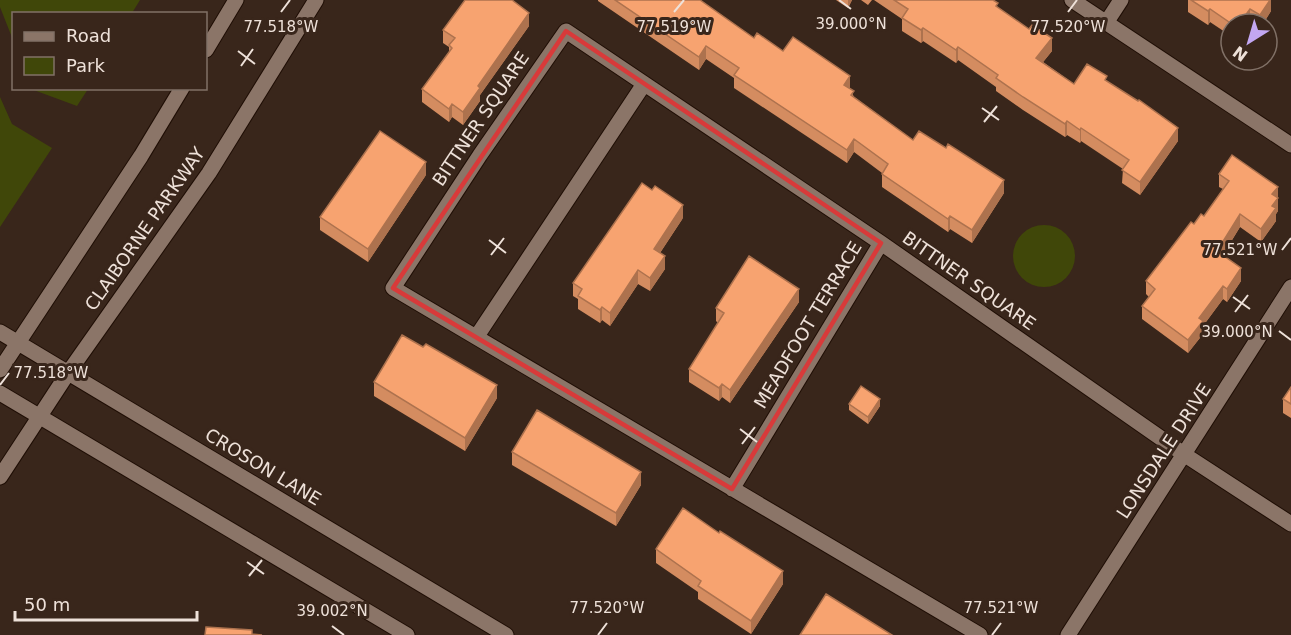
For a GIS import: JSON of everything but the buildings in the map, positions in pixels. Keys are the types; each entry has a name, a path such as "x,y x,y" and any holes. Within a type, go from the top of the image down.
{"street":[{"path":"207,48 236,0"},
{"name":"CLAIBORNE PARKWAY","path":"0,477 68,373 209,173 316,0"},
{"path":"1072,0 1291,145"},
{"path":"1106,23 1121,0"},
{"name":"BITTNER SQUARE","path":"980,635 393,288 480,155 566,31 881,243 1185,455 1291,524"},
{"path":"477,336 644,84"},
{"path":"0,370 141,156 181,90"},
{"name":"MEADFOOT TERRACE","path":"732,489 881,243"},
{"name":"LONSDALE DRIVE","path":"1068,635 1291,287"},
{"name":"CROSON LANE","path":"0,332 506,635"},
{"path":"0,393 407,635"}],"highlighted area":[{"path":"566,31 881,243 732,489 393,288"}],"green space":[{"path":"0,0 140,0 133,12 12,12 12,37 0,7"},
{"path":"34,90 87,90 77,106"},
{"path":"0,97 12,124 52,148 0,227"},
{"path":"1044,225 1056,227 1066,234 1073,244 1075,256 1073,268 1066,278 1056,285 1044,287 1032,285 1022,278 1015,268 1013,256 1015,244 1022,234 1032,227"}]}
